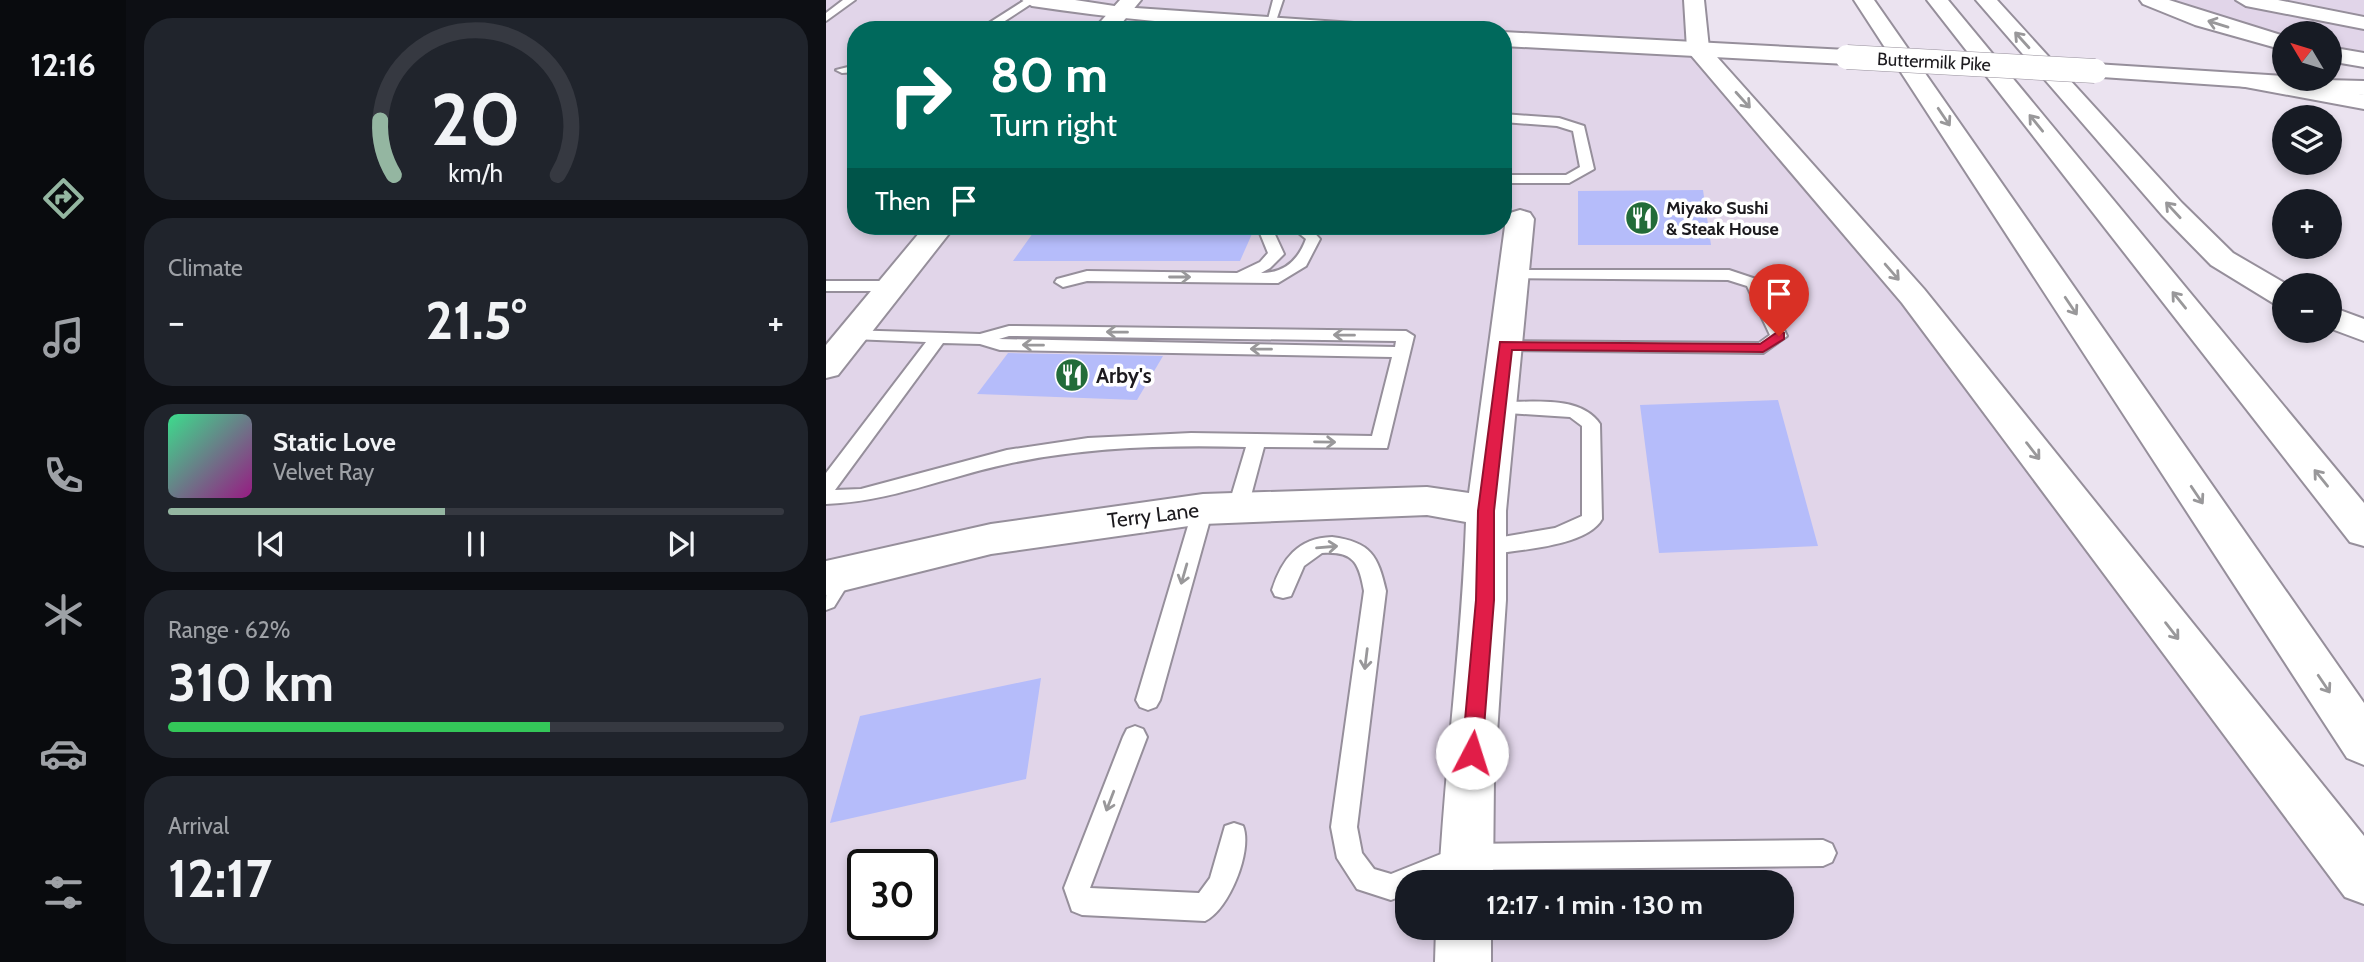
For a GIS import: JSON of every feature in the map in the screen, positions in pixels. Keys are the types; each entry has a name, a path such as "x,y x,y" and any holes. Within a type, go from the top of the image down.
{"main road":[{"path":"1032,0 1126,6 1229,21"},
{"path":"1694,0 1698,49 1913,296 2364,878"},
{"path":"1864,0 2364,743"},
{"path":"1937,0 2364,531"},
{"path":"1986,0 2189,226 2222,259 2272,289"},
{"path":"2150,0 2203,20 2272,40"},
{"path":"2246,0 2364,23"},
{"path":"1112,21 1126,6"},
{"name":"Buttermilk Pike","path":"1512,39 2364,88"},
{"path":"2342,56 2364,60"},
{"path":"2248,81 2364,103"},
{"path":"1466,869 1469,778 1485,600 1486,529 1497,408 1520,219"},
{"path":"826,367 932,235"},
{"path":"2342,322 2364,331"},
{"name":"Terry Lane","path":"832,584 991,539 1220,508 1427,501 1486,529"},
{"path":"1463,962 1464,940"}],"lane":[{"path":"826,18 850,0"},
{"path":"998,21 1032,0"},
{"path":"1272,21 1278,0"},
{"path":"842,70 847,69"},
{"path":"1512,119 1559,122 1579,129 1587,169 1569,179 1512,179"},
{"path":"1239,277 1265,265 1276,254 1268,235"},
{"path":"1063,282 1087,276 1278,278 1296,269 1309,252 1313,239 1310,235"},
{"path":"1505,345 1763,348 1779,336 1753,283 1729,275 1513,275"},
{"path":"826,286 890,286"},
{"path":"826,497 861,496 1007,457 1088,444 1191,439 1380,443 1406,336 1009,331 980,339 852,334"},
{"path":"826,487 939,337"},
{"path":"1486,529 1551,536 1582,527 1592,519 1591,424 1574,411 1497,408"},
{"path":"1148,700 1220,508 1256,440"},
{"path":"1283,590 1290,568 1306,550 1326,544 1350,547 1371,567 1375,591 1344,827 1350,858 1366,880 1391,887 1466,869 1823,853"},
{"path":"1135,737 1077,888 1082,901 1205,907 1222,884 1234,835"}],"shaded area":[{"path":"826,0 1696,0 1698,50 1788,150 2364,878 2364,962 826,962"},
{"path":"2150,0 2364,0 2364,60 2342,56 2342,21 2272,21 2272,39"}],"building":[{"name":"Miyako Sushi & Steak House","path":"1703,190 1711,245 1578,245 1578,191"},
{"path":"1032,235 1251,235 1240,261 1013,261"},
{"name":"Arby's","path":"1008,353 1163,356 1137,400 977,394"},
{"path":"1778,400 1818,546 1659,553 1640,405"},
{"path":"1041,678 1026,779 830,823 860,716"}],"place":[{"name":"Miyako Sushi & Steak House","path":"1642,218"},
{"name":"Arby's","path":"1072,375"}],"route":[{"path":"1472,753 1485,600 1486,511 1505,345 1763,348 1779,336"}]}
